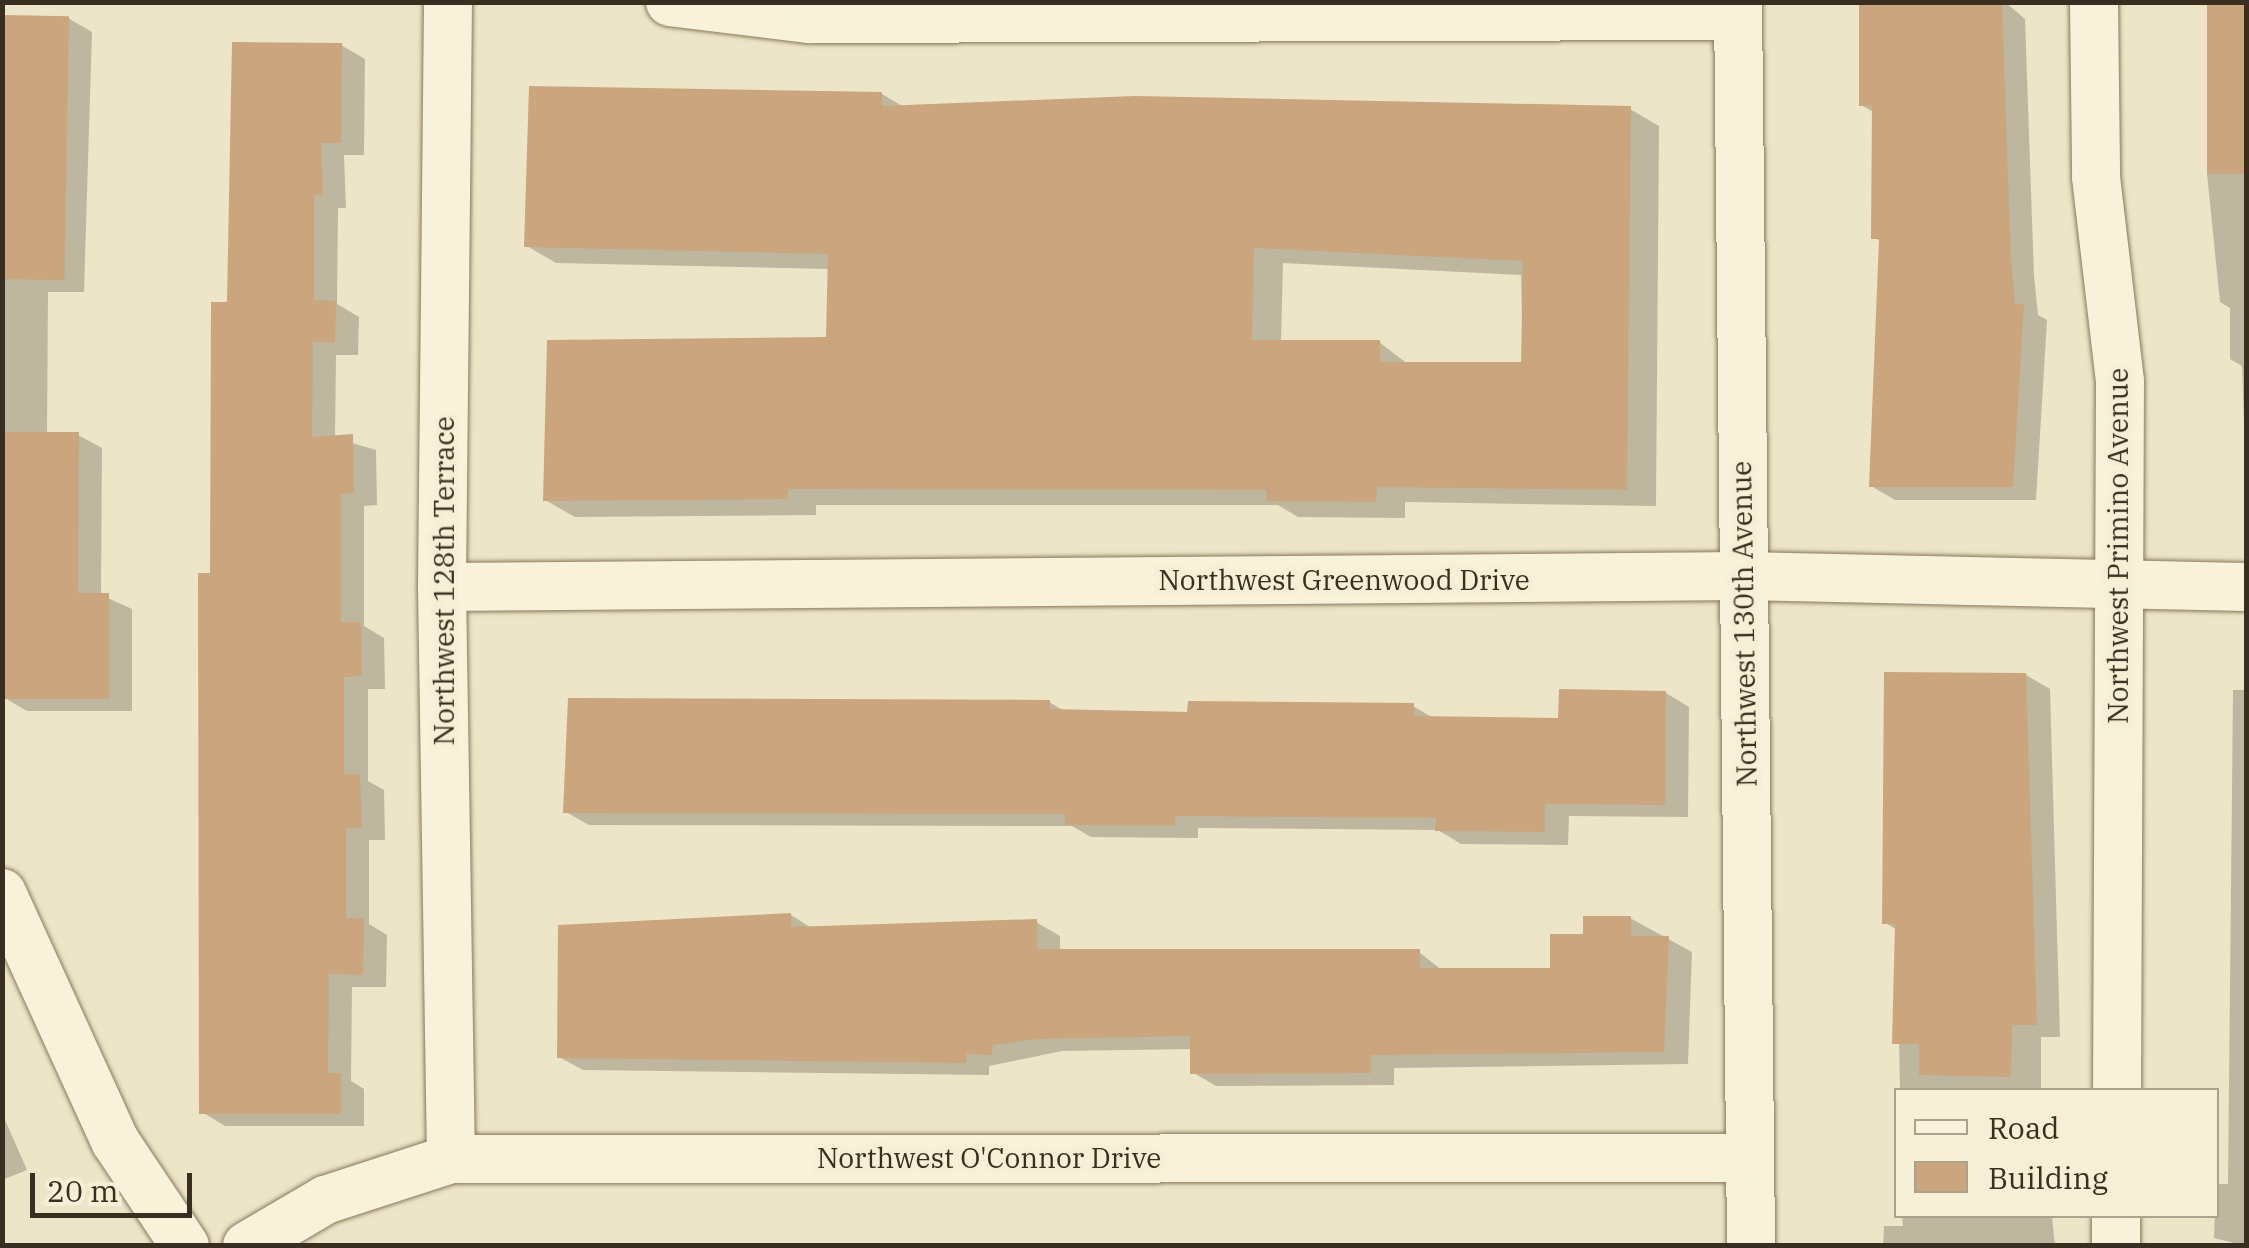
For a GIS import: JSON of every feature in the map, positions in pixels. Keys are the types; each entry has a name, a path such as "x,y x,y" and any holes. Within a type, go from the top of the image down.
{"street":[{"name":"Northwest 128th Terrace","path":"448,2 442,587 451,1159"},
{"path":"670,2 809,19 1738,9"},
{"name":"Northwest Primino Avenue","path":"2094,2 2096,177 2120,381 2117,1088"},
{"name":"Northwest 130th Avenue","path":"1738,9 1751,1246"},
{"name":"Northwest Greenwood Drive","path":"442,587 1743,576 2246,587"},
{"path":"2,893 115,1141 184,1246"},
{"name":"Northwest O'Connor Drive","path":"248,1246 325,1200 451,1159 1750,1158"},
{"path":"2116,1218 2116,1246"}],"building":[{"path":"1859,2 2002,3 2011,261 2015,304 2024,304 2013,487 1869,487 1879,239 1871,239 1872,106 1859,106"},
{"path":"2207,2 2246,2 2246,174 2207,174"},
{"path":"2,15 69,16 64,280 2,279"},
{"path":"232,42 342,43 341,143 321,143 323,195 314,195 314,300 336,301 335,342 313,342 312,437 353,434 354,493 341,494 341,622 361,622 362,676 344,677 344,774 360,774 362,828 346,828 346,918 364,918 363,975 329,974 328,1073 341,1073 341,1114 199,1114 198,573 210,573 211,302 227,302"},
{"path":"529,86 882,92 882,106 1135,96 1631,106 1627,490 1377,487 1376,502 1266,501 1266,490 788,489 787,499 543,501 547,340 826,337 828,254 524,247","holes":["1254,248 1523,261 1521,362 1380,362 1380,340 1252,340"]},
{"path":"2,432 79,432 78,593 109,593 109,699 2,699"},
{"path":"1884,672 2026,673 2037,1025 2012,1025 2011,1077 1919,1075 1919,1044 1892,1044 1895,924 1882,924"},
{"path":"1559,689 1666,691 1665,805 1545,804 1545,832 1435,831 1436,818 1175,816 1175,826 1065,825 1065,814 563,813 568,698 1050,700 1050,709 1187,712 1188,701 1414,703 1414,716 1558,718"},
{"path":"791,913 791,927 1037,919 1037,949 1420,949 1420,968 1550,968 1550,934 1583,934 1583,916 1631,916 1631,936 1669,936 1664,1052 1371,1055 1371,1073 1246,1074 1190,1074 1190,1036 1037,1039 993,1045 992,1055 966,1054 966,1063 557,1058 558,925"}]}
